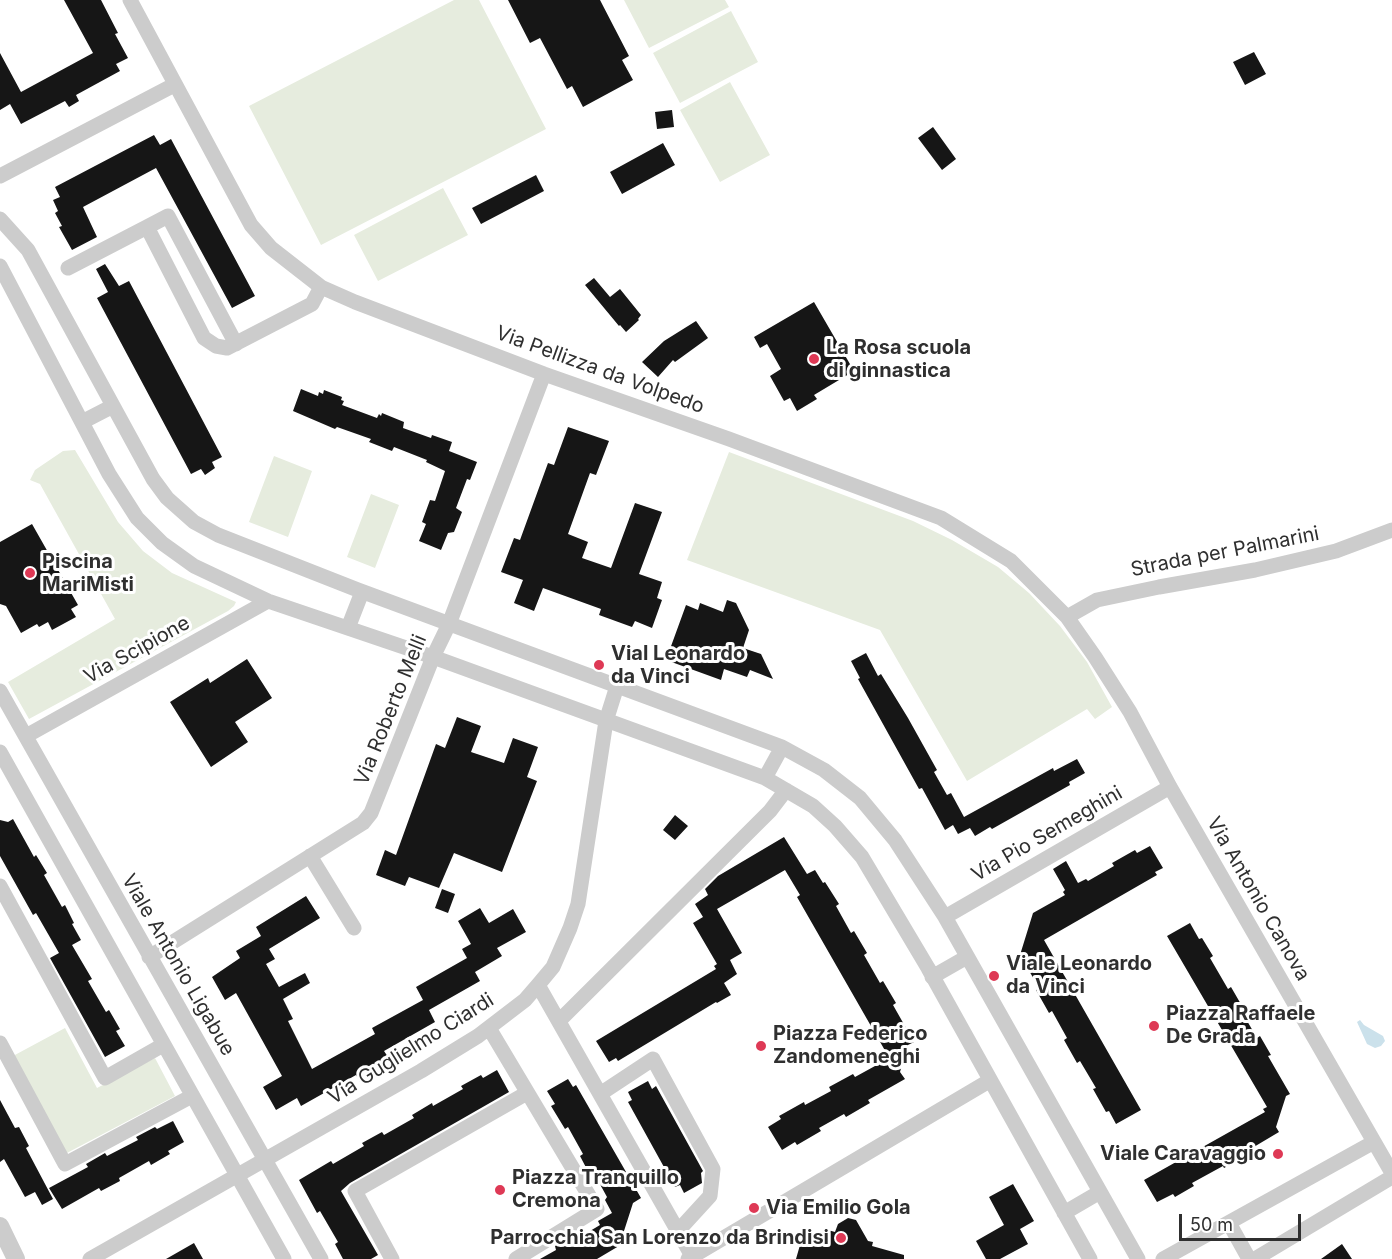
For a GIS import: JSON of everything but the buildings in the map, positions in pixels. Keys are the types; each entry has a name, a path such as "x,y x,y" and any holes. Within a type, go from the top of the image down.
{"street":[{"name":"Via Pellizza da Volpedo","path":"129,0 252,225 271,248 321,287 544,374 729,439 940,518 1011,561 1067,617 1126,707"},
{"path":"0,176 174,85"},
{"path":"68,268 168,216 236,344"},
{"path":"0,219 28,250 153,479 167,498 194,522 218,535 362,592 782,747 824,770 860,798 895,840 945,917 1138,1259"},
{"path":"147,227 204,338 216,346 227,348 312,304 321,287"},
{"path":"0,266 109,474 136,518 162,543 194,566 268,601 433,657 765,778 813,806 835,826 862,857 1090,1259"},
{"name":"Via Roberto Melli","path":"149,957 363,823 371,813 433,657 450,624 544,374"},
{"path":"82,422 113,406"},
{"name":"Strada per Palmarini","path":"1067,617 1097,600 1159,586 1255,570 1336,551 1392,530"},
{"path":"348,628 362,592"},
{"name":"Via Scipione","path":"26,736 268,601"},
{"name":"Via Guglielmo Ciardi","path":"90,1259 421,1071 489,1028 525,1000 538,986 553,967 578,904 606,721 617,686"},
{"name":"Viale Antonio Ligabue","path":"0,691 321,1259"},
{"name":"Via Antonio Canova","path":"1126,707 1374,1142"},
{"path":"765,778 782,747"},
{"path":"0,752 284,1259"},
{"name":"Via Pio Semeghini","path":"945,917 1170,787"},
{"path":"558,1021 770,811 786,790"},
{"path":"310,856 354,928"},
{"path":"0,886 105,1078 163,1045"},
{"path":"932,977 967,957"},
{"path":"538,986 678,1231 690,1258 990,1081"},
{"path":"489,1028 597,1209 516,1259"},
{"path":"0,1043 65,1164 192,1096"},
{"path":"600,1094 653,1059 713,1168 710,1196 678,1231"},
{"path":"392,1259 354,1191 527,1093"},
{"path":"1163,1259 1374,1142 1392,1175 1255,1259"},
{"path":"1064,1213 1100,1192"},
{"path":"1229,1222 1249,1259"},
{"path":"0,1226 16,1259"}],"shaded area":[{"path":"454,0 479,0 546,129 321,245 249,106"},
{"path":"624,0 725,0 729,7 649,48"},
{"path":"731,11 758,62 680,103 653,53"},
{"path":"730,82 770,155 720,182 680,110"},
{"path":"443,188 468,235 378,281 354,235"},
{"path":"75,450 118,522 143,551 172,573 236,602 228,611 29,719 8,682 115,619 40,484 30,480 35,470 63,451"},
{"path":"729,452 913,521 952,540 998,567 1029,593 1060,626 1087,662 1112,707 1095,719 1087,709 967,781 880,630 687,560"},
{"path":"274,456 312,471 288,537 249,522"},
{"path":"371,494 399,505 375,568 347,557"},
{"path":"65,1028 97,1088 155,1058 175,1096 65,1154 13,1056"}],"water":[{"path":"1360,1020 1364,1025 1383,1036 1385,1041 1381,1046 1375,1048 1367,1044 1357,1022"}],"place":[{"name":"La Rosa scuola di ginnastica","path":"814,359"},
{"name":"Piscina MariMisti","path":"30,573"},
{"name":"Vial Leonardo da Vinci","path":"599,665"},
{"name":"Viale Leonardo da Vinci","path":"994,976"},
{"name":"Piazza Raffaele De Grada","path":"1154,1026"},
{"name":"Piazza Federico Zandomeneghi","path":"761,1046"},
{"name":"Viale Caravaggio","path":"1278,1154"},
{"name":"Piazza Tranquillo Cremona","path":"500,1190"},
{"name":"Via Emilio Gola","path":"754,1208"},
{"name":"Parrocchia San Lorenzo da Brindisi","path":"841,1238"}]}
